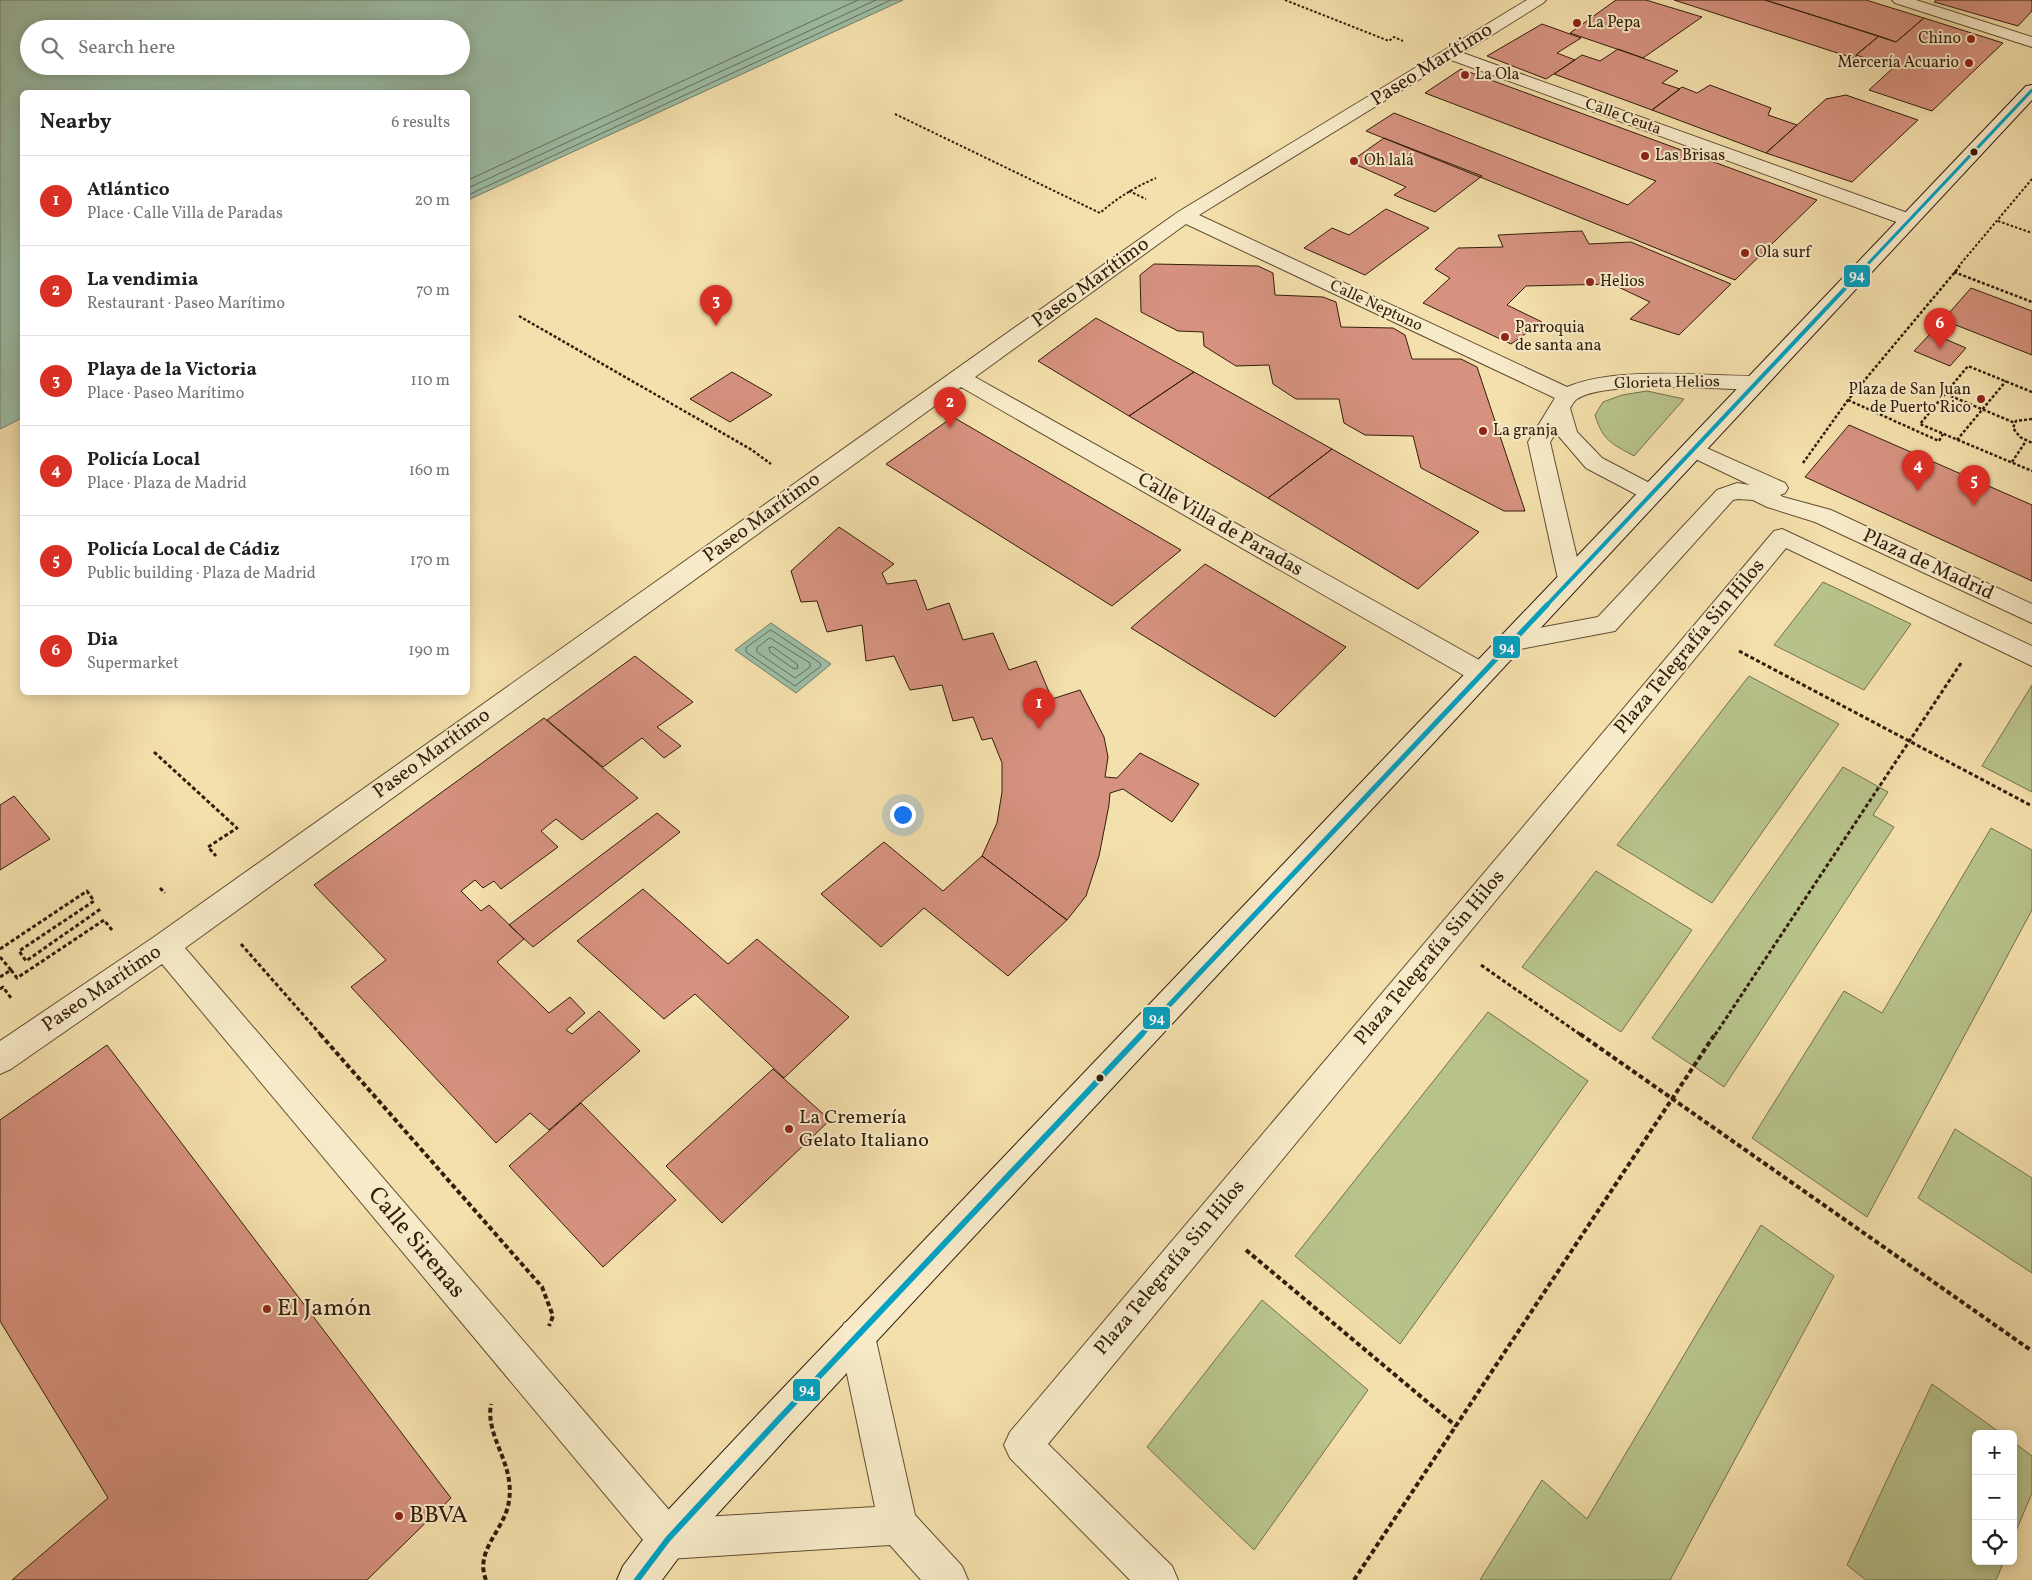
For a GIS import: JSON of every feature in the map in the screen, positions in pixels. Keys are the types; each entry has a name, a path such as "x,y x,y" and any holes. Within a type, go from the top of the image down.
{"street":[{"name":"Paseo Marítimo","path":"0,1059 165,946 1184,216 1538,0"},
{"path":"1900,0 2032,42"},
{"name":"Calle Ceuta","path":"1450,54 1909,220"},
{"path":"637,1580 668,1539 857,1336 2032,90"},
{"name":"Calle Neptuno","path":"1184,216 1563,402"},
{"name":"Calle Villa de Paradas","path":"960,377 1481,673"},
{"name":"Glorieta Helios","path":"1563,402 1586,387 1628,380 1756,383"},
{"path":"1563,402 1567,434 1594,463 1651,492"},
{"path":"1563,402 1539,442 1570,579"},
{"name":"Plaza de Madrid","path":"1693,449 1802,500 1824,516"},
{"name":"Plaza de Madrid","path":"1510,642 1606,625 1725,495 1737,491 1758,493 1775,502 1824,516 2032,614"},
{"name":"Plaza Telegrafía Sin Hilos","path":"1158,1580 1023,1445 1782,537 2032,657"},
{"name":"Calle Sirenas","path":"165,946 668,1539"},
{"path":"857,1336 898,1525 948,1580"},
{"path":"668,1539 898,1525"}],"path":[{"path":"1285,0 1389,41 1394,38"},
{"path":"895,114 1100,213 1116,199 1156,178"},
{"path":"1799,468 1848,400 2032,179"},
{"path":"1998,221 2032,233"},
{"path":"1954,272 2032,302"},
{"path":"519,316 752,450 770,463"},
{"path":"2032,392 1968,366 1920,424 2032,471"},
{"path":"1958,440 2006,382"},
{"path":"1946,394 2015,423"},
{"path":"1848,400 1938,440 1943,434"},
{"path":"2032,419 2021,419 2015,423 2013,428 2015,433 2032,443"},
{"path":"2012,462 2026,441"},
{"path":"1736,649 2032,806"},
{"path":"1354,1580 1964,659"},
{"path":"154,752 237,828 208,847"},
{"path":"0,950 87,890 94,901 19,951 26,961 102,908"},
{"path":"213,911 542,1287 553,1316 547,1331"},
{"path":"0,957 17,978 104,920 116,936"},
{"path":"1478,963 2032,1351"},
{"path":"0,978 11,970"},
{"path":"0,989 3,987 13,1000"},
{"path":"1243,1247 1456,1426"},
{"path":"486,1580 482,1573 482,1558 509,1506 510,1485 504,1457 489,1421 491,1399"}],"green space":[{"path":"1647,391 1684,399 1634,456 1619,448 1605,436 1595,415 1603,402 1622,395"},
{"path":"1823,582 1911,624 1864,690 1774,645"},
{"path":"1749,676 1839,724 1712,903 1617,845"},
{"path":"2032,685 2032,792 1982,766"},
{"path":"1843,767 1888,792 1873,815 1894,827 1724,1087 1652,1038"},
{"path":"1991,828 2032,850 2032,910 1867,1217 1752,1138 1844,991 1882,1013"},
{"path":"1596,871 1692,930 1621,1032 1522,967"},
{"path":"1488,1012 1588,1081 1400,1344 1295,1256"},
{"path":"1955,1129 2032,1178 2032,1273 1918,1198"},
{"path":"1761,1225 1834,1276 1670,1580 1480,1580 1542,1480 1587,1519"},
{"path":"1262,1300 1368,1390 1254,1550 1147,1447"},
{"path":"1932,1384 1996,1430 1972,1430 1972,1565 2002,1565 1996,1580 1866,1580 1847,1565"},
{"path":"2017,1445 2032,1456 2032,1493 2017,1529"}],"water":[{"path":"0,0 903,0 470,199 470,90 20,90 20,419 0,429"},
{"path":"771,623 831,664 796,693 735,650"}],"building":[{"path":"1616,0 1646,0 1702,17 1643,58 1570,33"},
{"path":"1674,0 1765,0 1879,36 1856,55 1856,59"},
{"path":"1765,0 1866,0 1924,18 1896,42"},
{"path":"1936,0 2032,0 2032,11 2018,26 1934,2"},
{"path":"1924,18 2003,43 1932,111 1869,90 1894,67 1856,55 1879,36 1896,42"},
{"path":"1542,24 1581,38 1557,53 1575,60 1546,79 1487,56"},
{"path":"1618,49 1678,71 1662,83 1680,89 1652,110 1554,74 1582,55 1600,61"},
{"name":"Las Brisas","path":"1461,69 1817,200 1735,280 1366,131 1394,113 1628,205 1656,181 1425,93"},
{"path":"1710,85 1771,108 1768,115 1797,125 1766,153 1652,110 1682,87 1697,93"},
{"path":"1846,95 1918,120 1852,182 1766,153 1826,99"},
{"path":"1384,138 1482,176 1435,212 1394,195 1406,187 1350,162"},
{"path":"1386,209 1429,228 1365,275 1304,248 1332,228 1349,235"},
{"path":"1582,231 1589,244 1631,242 1731,284 1679,335 1630,319 1650,302 1612,284 1526,286 1507,305 1542,322 1511,344 1423,303 1450,278 1435,269 1458,248 1503,247 1498,235"},
{"path":"1154,264 1258,266 1273,273 1275,295 1323,297 1336,302 1341,327 1393,328 1405,335 1412,359 1461,359 1477,367 1525,511 1504,511 1421,468 1413,436 1365,435 1344,423 1339,399 1296,399 1273,384 1269,365 1236,366 1204,346 1203,332 1178,331 1141,312 1140,275"},
{"path":"1971,288 2032,311 2032,355 1943,320"},
{"path":"1096,318 1194,372 1129,416 1038,361"},
{"path":"1931,333 1966,348 1950,366 1914,351"},
{"path":"732,372 772,395 730,422 690,399"},
{"path":"1194,372 1332,449 1268,498 1129,416"},
{"path":"953,417 1181,550 1112,606 886,464"},
{"path":"1849,425 2032,505 2032,581 1805,477"},
{"path":"1332,449 1479,532 1418,589 1268,498"},
{"path":"839,527 894,564 882,573 887,584 916,580 927,610 949,603 963,640 993,633 1009,670 1036,661 1052,699 1080,690 1104,737 1108,757 1105,777 1117,778 1140,753 1199,784 1172,822 1123,789 1110,793 1099,856 1086,896 1067,920 982,856 997,823 1002,792 1002,763 992,738 982,740 973,717 953,721 942,685 910,690 894,656 866,661 862,625 827,632 817,601 801,602 791,571"},
{"path":"1205,564 1346,647 1275,717 1131,628"},
{"path":"635,656 693,702 657,727 681,746 664,758 642,738 603,767 547,720"},
{"path":"544,718 638,798 582,840 556,819 541,831 558,847 501,889 494,881 483,888 475,880 461,891 481,911 489,905 524,939 497,962 549,1013 570,997 585,1013 566,1030 572,1034 599,1011 640,1051 549,1130 530,1113 496,1143 351,987 386,960 314,885"},
{"path":"14,796 50,839 0,870 0,805"},
{"path":"657,813 680,832 533,947 509,925"},
{"path":"884,842 943,891 982,856 1067,920 1008,976 924,908 881,947 821,894"},
{"path":"643,889 728,964 757,939 849,1017 784,1078 695,994 664,1019 577,941"},
{"path":"107,1045 451,1498 367,1580 12,1580 108,1498 0,1321 0,1120"},
{"path":"773,1069 830,1120 722,1223 666,1166"},
{"path":"581,1103 676,1200 603,1267 509,1166"}],"transit line":[{"name":"94","path":"637,1580 668,1539 778,1420 2032,90"}],"place":[{"name":"La Pepa","path":"1577,23"},
{"name":"Chino","path":"1971,39"},
{"name":"Mercería Acuario","path":"1969,63"},
{"name":"La Ola","path":"1465,75"},
{"name":"Las Brisas","path":"1645,156"},
{"name":"Oh lalá","path":"1354,161"},
{"name":"Ola surf","path":"1745,253"},
{"name":"Helios","path":"1590,282"},
{"name":"Playa de la Victoria","path":"716,326"},
{"name":"Parroquia de santa ana","path":"1505,337"},
{"name":"Dia","path":"1940,349"},
{"name":"Plaza de San Juan de Puerto Rico","path":"1981,399"},
{"name":"La vendimia","path":"950,428"},
{"name":"La granja","path":"1483,431"},
{"name":"Policía Local","path":"1918,491"},
{"name":"Policía Local de Cádiz","path":"1974,506"},
{"name":"Atlántico","path":"1039,729"},
{"name":"La Cremería Gelato Italiano","path":"789,1129"},
{"name":"El Jamón","path":"267,1309"},
{"name":"BBVA","path":"399,1516"}]}
